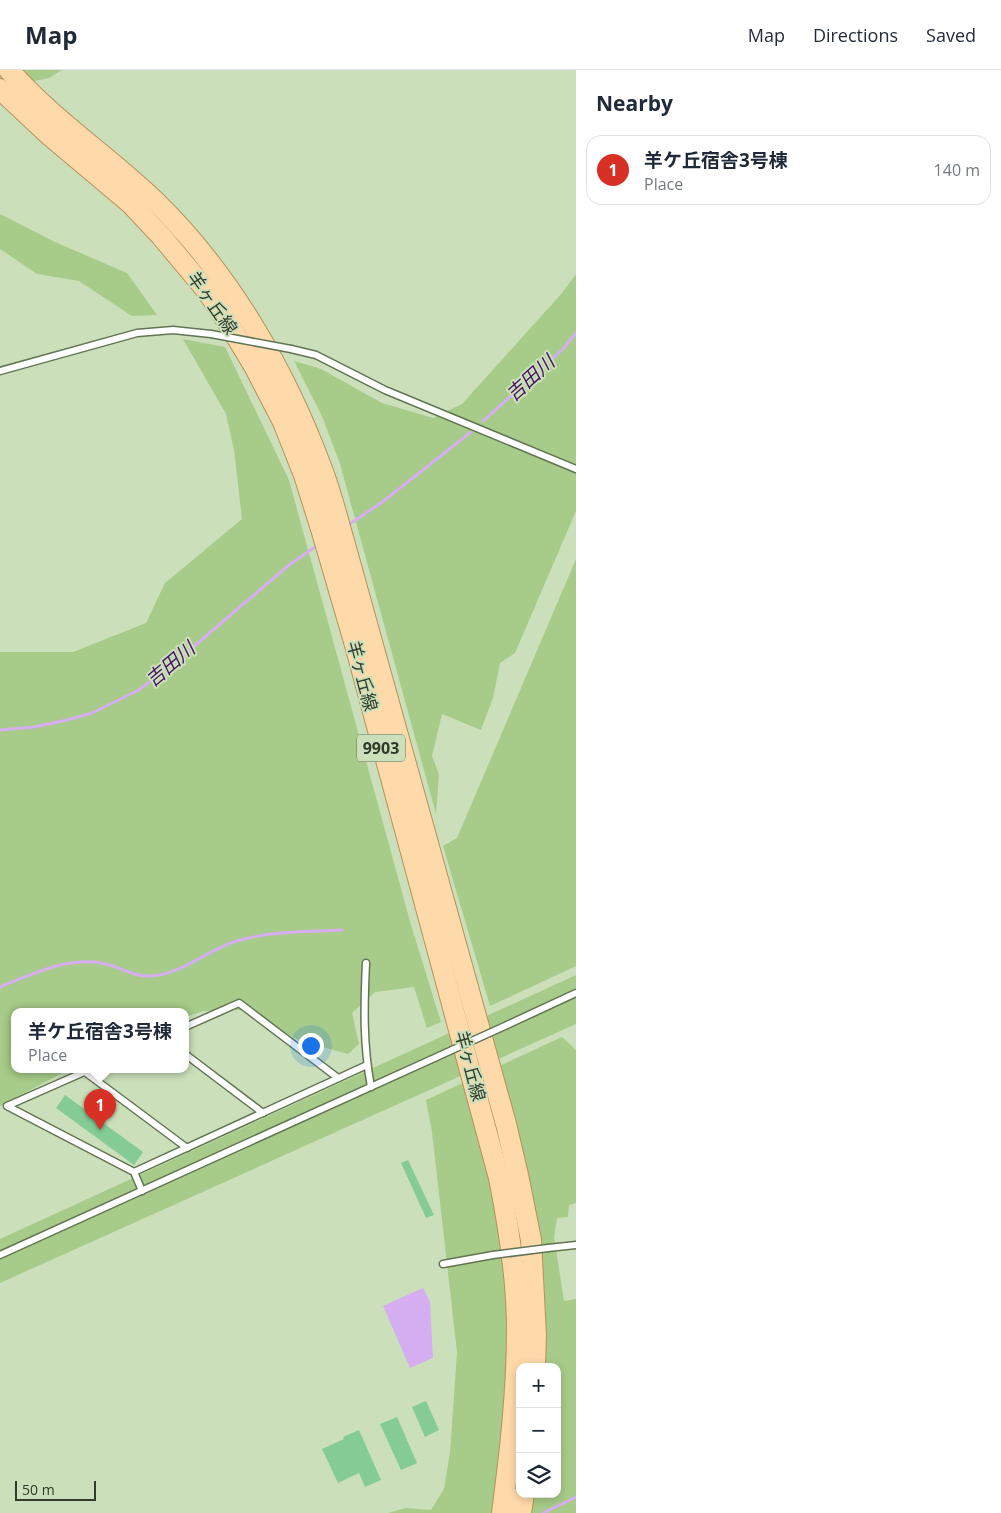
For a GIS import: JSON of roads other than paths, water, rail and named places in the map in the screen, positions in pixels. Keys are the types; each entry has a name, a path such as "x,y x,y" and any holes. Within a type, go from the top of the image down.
{"main road":[{"name":"羊ヶ丘線","path":"9,70 48,109 127,175 156,203 220,276 255,329 305,424 323,471 344,541 506,1124 531,1240 536,1363"},
{"name":"羊ヶ丘線","path":"0,89 48,134 130,204 161,236 207,292 254,366 283,422 304,475 352,636 499,1178 512,1248 517,1329 513,1428 502,1513"},
{"path":"522,1513 524,1498"}],"lane":[{"path":"0,371 137,333 173,330 211,334 316,355 385,390 576,469"},
{"path":"366,963 363,1013 367,1065 371,1087"},
{"path":"0,1255 576,993"},
{"path":"189,1026 239,1003 338,1078"},
{"path":"189,1057 263,1113"},
{"path":"134,1172 367,1065"},
{"path":"81,1073 7,1106 134,1172 142,1191"},
{"path":"92,1073 187,1148"},
{"path":"443,1264 493,1255 576,1245"}],"waterway":[{"name":"吉田川","path":"483,421 563,349 576,333"},
{"name":"吉田川","path":"348,525 381,503 471,432"},
{"name":"吉田川","path":"0,730 34,727 92,713 137,691 165,671 289,565 315,547"},
{"path":"0,987 52,967 79,962 106,964 132,973 149,976 173,971 240,940 278,933 342,930"},
{"path":"543,1513 576,1497"}],"place":[{"name":"羊ケ丘宿舎3号棟","path":"100,1130"}]}
